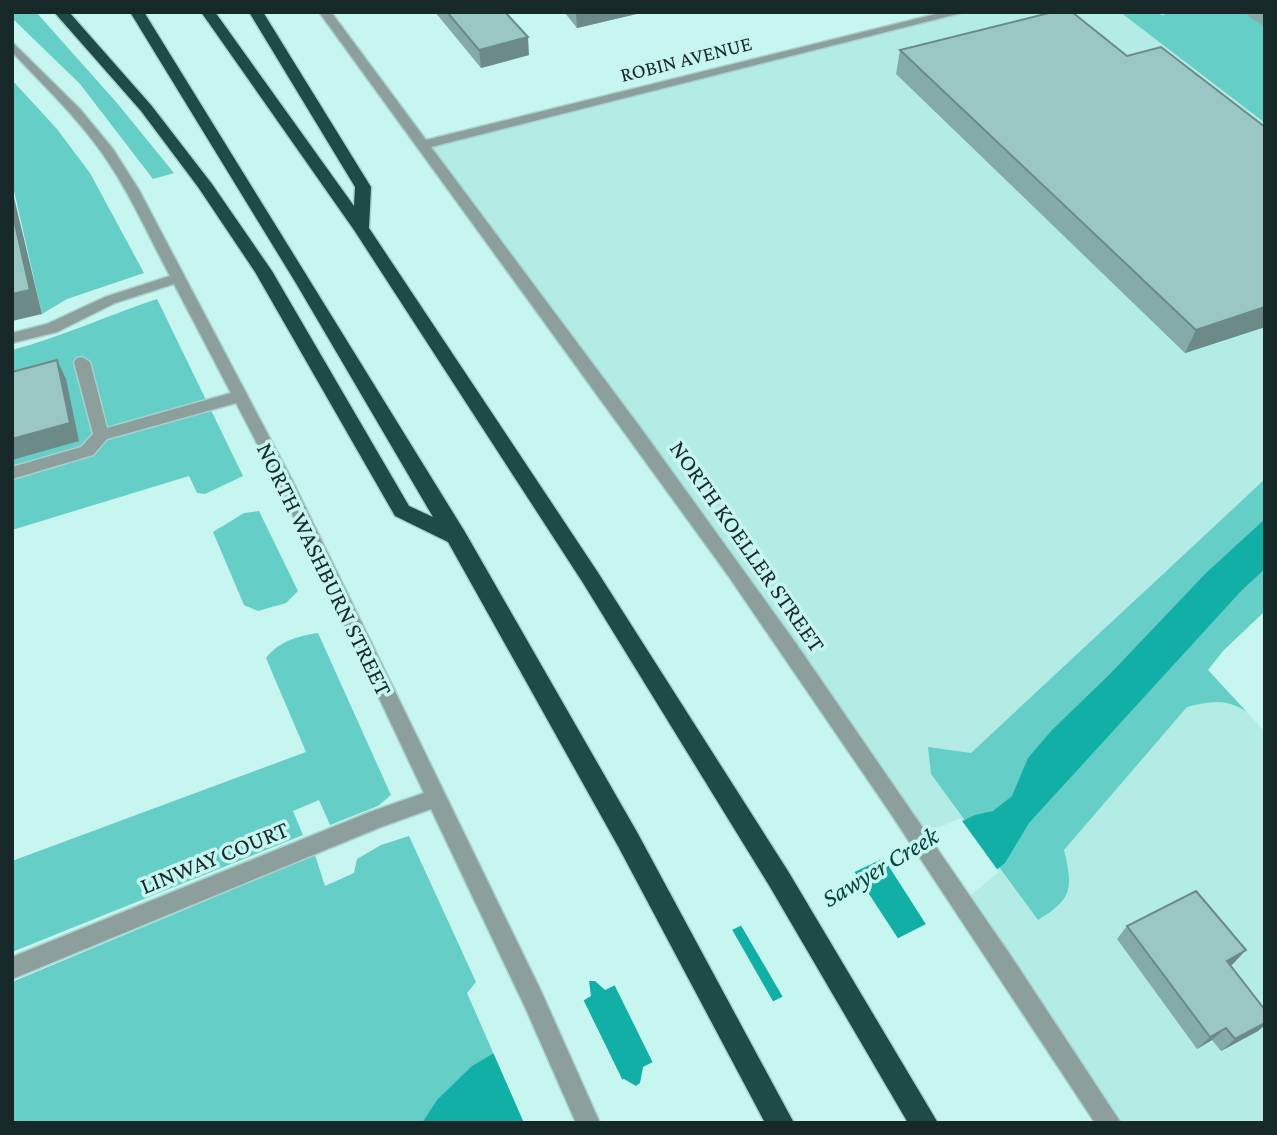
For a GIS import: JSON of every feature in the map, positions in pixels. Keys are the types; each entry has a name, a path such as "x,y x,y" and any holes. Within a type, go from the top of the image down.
{"highway":[{"path":"61,12 146,108 204,184 263,271 402,511 458,538"},
{"path":"137,12 259,205 458,538 676,929 780,1123"},
{"path":"208,12 361,228 590,577 779,879 924,1123"},
{"path":"256,12 363,187 361,228"}],"street":[{"name":"NORTH KOELLER STREET","path":"325,12 678,491 907,818 1109,1123"},
{"name":"ROBIN AVENUE","path":"422,145 929,16 960,12"},
{"name":"NORTH WASHBURN STREET","path":"12,45 76,112 108,152 132,190 284,480 533,999 588,1123"},
{"path":"12,69 31,64"},
{"path":"12,338 52,328 110,300 178,278"},
{"path":"82,362 101,435"},
{"path":"12,473 87,451 101,435 240,396"},
{"name":"LINWAY COURT","path":"12,968 365,824 437,798"}],"shaded area":[{"path":"12,12 36,12 117,103 174,173 153,179 80,84 12,18"},
{"path":"959,12 1120,12 1265,123 1265,479 1139,596 1265,732 1265,1123 1109,1123 907,818 422,145"},
{"path":"1120,12 1158,12 1162,15 1173,12 1243,12 1265,26 1265,123"},
{"path":"12,80 57,129 90,173 144,273 67,299 42,314 12,182"},
{"path":"157,299 243,476 205,494 197,493 189,476 12,530 12,350"},
{"path":"1265,479 1265,611 1223,651 1208,670 1247,712 1232,704 1218,702 1187,707 1064,850 1069,874 1068,891 1058,906 1038,920 931,774 928,747 971,753"},
{"path":"259,511 298,591 286,603 258,611 244,605 213,532 244,513"},
{"path":"318,633 391,795 378,806 330,825 319,800 293,811 303,835 12,952 12,861 306,752 266,658 289,640"},
{"path":"409,836 476,982 467,993 524,1123 12,1123 12,982 315,855 325,886 354,873 357,859 381,845"}],"water":[{"name":"Sawyer Creek","path":"1265,519 1265,569 1242,590 1029,823 1005,863 936,919 643,1067 640,1083 636,1086 624,1079 524,1123 422,1123 437,1100 472,1066 591,996 589,981 595,981 605,990 975,815 993,811 1012,796 1028,758 1052,730 1110,674 1206,573"}],"pier":[{"path":"960,818 999,872 938,922 927,926 881,854"},
{"path":"852,868 899,940 784,999 739,922"},
{"path":"730,926 774,1003 654,1065 613,982"},
{"path":"582,997 624,1083 533,1123 524,1123 492,1050"}],"building":[{"path":"447,12 505,12 528,37 479,50"},
{"path":"1053,12 1072,12 1127,56 1161,47 1265,127 1265,307 1196,330 900,50"},
{"path":"12,211 30,290 12,294"},
{"path":"57,360 70,423 12,439 12,372"},
{"path":"1196,891 1246,950 1227,961 1265,1010 1265,1023 1235,1039 1226,1028 1210,1037 1127,926"}]}
